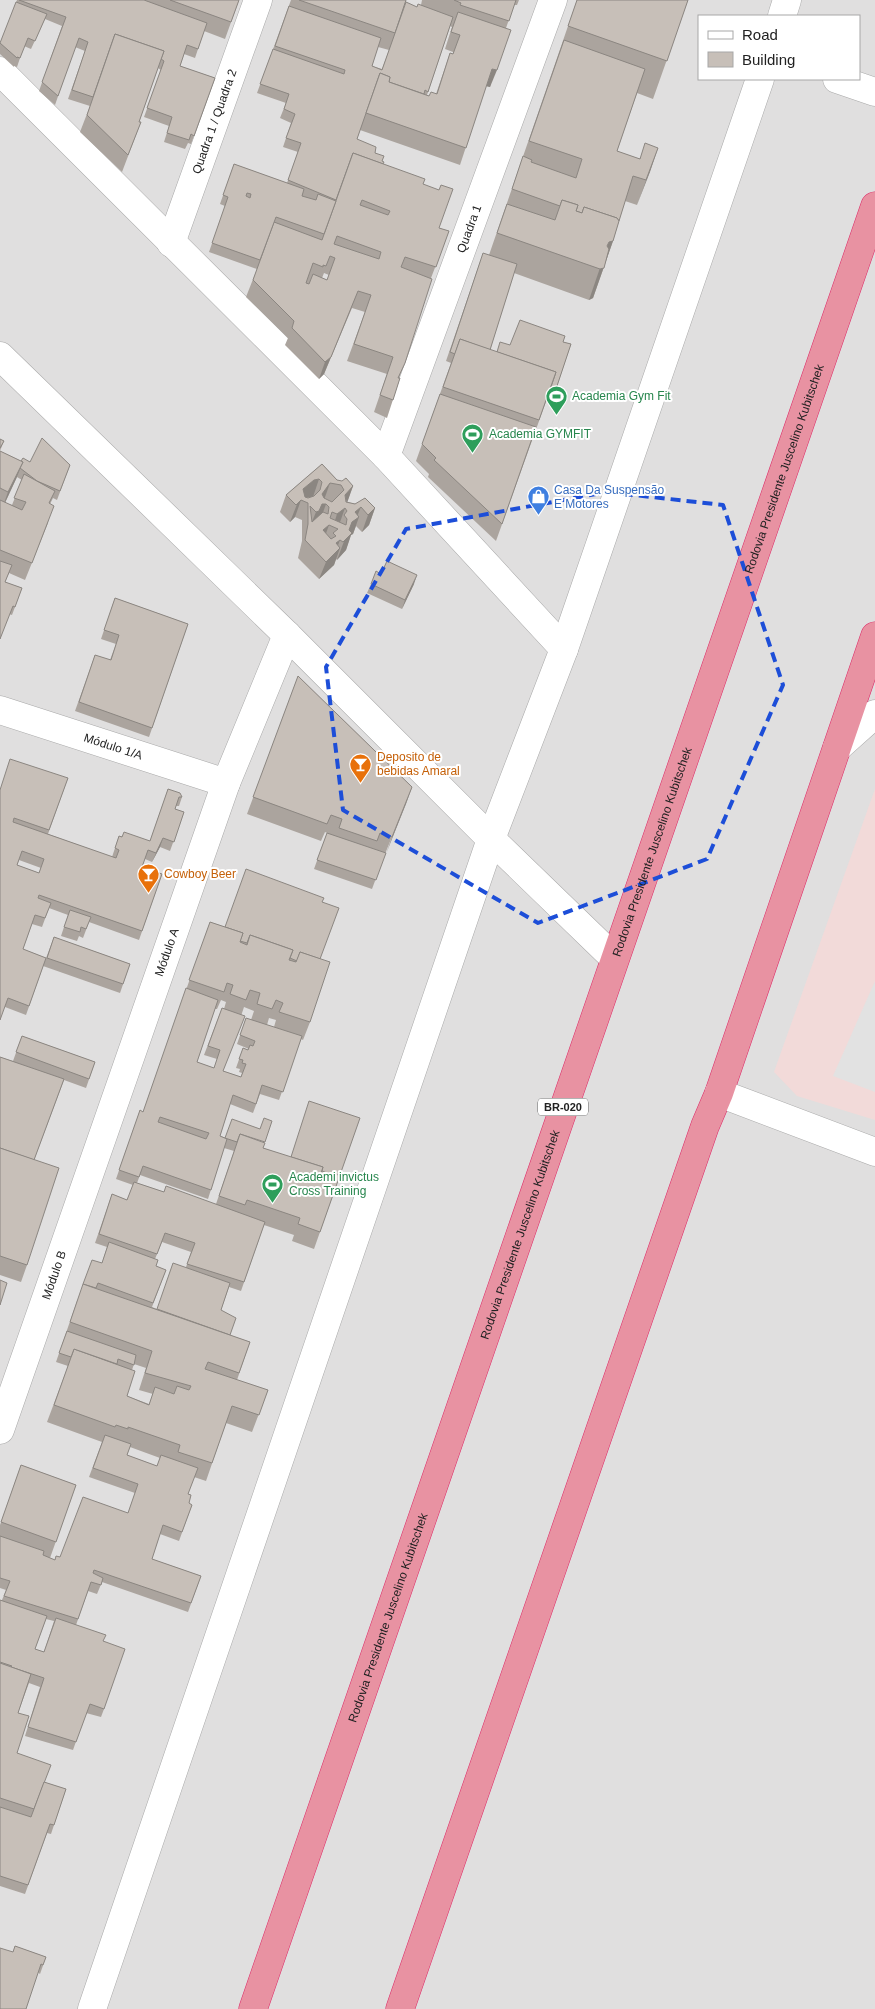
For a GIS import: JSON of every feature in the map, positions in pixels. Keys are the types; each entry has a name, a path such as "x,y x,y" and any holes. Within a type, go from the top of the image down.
{"highway":[{"name":"Rodovia Presidente Juscelino Kubitschek","path":"253,2009 875,206"},
{"path":"400,2009 875,636"}],"street":[{"name":"Quadra 1 / Quadra 2","path":"171,243 258,0"},
{"name":"Quadra 1","path":"386,456 553,0"},
{"path":"782,15 787,0"},
{"path":"0,71 386,456 564,649"},
{"path":"92,2009 491,839 564,649 760,80"},
{"path":"840,80 875,92"},
{"path":"0,356 287,635 491,839 614,958"},
{"name":"Módulo A","path":"109,1122 226,783 287,635"},
{"name":"Módulo 1/A","path":"0,710 226,783"},
{"path":"837,748 875,714"},
{"path":"718,1093 875,1152"},
{"name":"Módulo B","path":"0,1430 109,1122"}],"highlighted area":[{"path":"607,492 723,505 783,685 707,859 538,923 343,810 326,667 406,529"}],"shaded area":[{"path":"0,0 875,0 875,2009 0,2009"},
{"path":"875,789 875,1120 797,1096 774,1072"},
{"path":"875,981 875,1092 833,1076"}],"building":[{"path":"19,0 144,0 207,23 198,49 187,45 180,66 215,78 194,136 191,134 189,140 167,133 172,117 147,108 164,61 161,59 164,51 115,34 93,97 72,90 88,42 79,38 58,96 42,82 66,17"},
{"path":"170,0 239,0 231,22"},
{"path":"299,0 406,0 395,33"},
{"path":"454,0 516,0 509,21 460,5 461,3"},
{"path":"577,0 688,0 667,61 568,26"},
{"path":"16,2 47,14 35,41 28,38 20,58 17,58 0,43"},
{"path":"406,2 417,7 418,4 453,17 428,92 425,90 424,94 389,82 390,77 380,73 357,139 376,147 375,153 384,156 383,164 353,153 336,200 288,180 301,143 286,138 295,114 284,109 289,94 260,84 273,49 344,74 345,70 275,46 289,6 381,38 372,66 382,70"},
{"path":"458,12 511,30 497,70 492,69 466,148 366,113 380,73 390,77 389,82 429,96 431,92 437,94 450,53 453,54 460,35 451,32"},
{"path":"115,34 164,51 128,155 87,115"},
{"path":"564,40 645,69 617,151 640,159 645,143 658,148 646,180 633,176 619,221 617,218 584,207 582,213 576,211 578,205 562,200 560,206 512,189 523,156 532,160 531,162 576,178 582,159 529,141"},
{"path":"353,153 425,179 423,184 439,190 441,185 453,189 439,228 449,231 436,267 405,257 401,267 432,279 405,363 398,378 400,378 393,400 380,395 393,357 354,344 371,295 358,291 331,357 325,362 292,328 294,321 253,280 274,222 322,240","holes":["362,200 390,211 388,215 360,205","337,236 381,252 379,259 334,244","330,256 335,258 327,280 313,274 309,284 306,283 313,263 323,267 323,265 326,266"]},
{"path":"234,164 304,189 302,196 316,200 318,194 336,201 324,234 276,217 260,260 212,243 228,197 223,195"},
{"path":"562,200 578,205 576,211 582,213 584,207 617,218 619,221 613,241 609,242 607,246 609,249 604,268 600,269 497,233 507,204 555,220"},
{"path":"483,253 517,264 490,350 460,339 455,354 450,352"},
{"path":"520,320 565,336 563,342 571,344 556,389 551,387 556,372 497,352 500,342 510,345"},
{"path":"460,339 556,372 539,420 443,387"},
{"name":"Academia GYMFIT","path":"440,394 536,427 502,524 434,460 436,458 422,444"},
{"path":"42,438 70,465 60,491 37,481 20,468 23,458 30,462"},
{"path":"0,439 4,441 0,448"},
{"path":"0,451 23,462 8,492 0,488"},
{"path":"322,464 337,480 342,481 346,478 353,486 345,495 346,502 355,504 365,498 375,508 368,515 361,507 355,512 359,517 352,522 349,530 352,533 343,542 340,540 336,543 340,548 326,562 305,540 308,524 308,503 301,500 296,505 286,495","holes":["319,479 322,482 320,490 314,496 305,497 303,489 314,480","330,483 341,485 344,490 332,502 324,498 322,494","322,504 326,504 329,507 328,514 323,512 312,522 310,506 316,512 319,511","345,508 347,511 344,515 347,519 346,525 330,518 332,512 337,514","329,525 338,529 333,533 336,536 331,539 323,530"]},
{"path":"24,474 55,491 49,503 54,506 32,563 0,550 0,500 22,510 26,502 14,498"},
{"path":"0,561 12,565 5,582 22,588 0,639"},
{"path":"387,561 417,575 405,600 371,584 376,571 381,574"},
{"path":"115,598 188,624 152,728 79,702 95,655 111,660 119,635 104,630"},
{"path":"298,676 412,787 392,837 380,833 377,841 339,828 342,819 331,815 327,824 253,797"},
{"path":"10,759 68,778 49,830 14,818 13,822 116,858 119,850 115,848 119,836 122,837 124,832 150,841 168,789 180,793 182,797 179,797 175,809 184,812 174,842 163,838 156,853 148,850 142,867 162,874 142,931 39,895 38,898 51,903 45,918 35,915 23,949 46,958 29,1006 8,998 0,1020 0,790","holes":["22,851 44,859 39,873 17,865"]},
{"path":"327,833 386,853 376,880 317,860"},
{"path":"246,869 324,898 322,902 339,908 320,959 300,952 297,961 290,958 293,950 250,935 247,943 240,941 243,933 225,927"},
{"path":"70,910 91,917 86,929 81,927 80,932 64,927"},
{"path":"210,922 243,933 240,942 247,945 250,935 293,950 289,960 296,962 300,952 330,962 310,1022 279,1012 283,1003 276,1000 272,1009 257,1004 260,993 250,990 246,1000 230,994 233,985 227,983 224,992 189,980"},
{"path":"54,937 130,964 123,984 47,958"},
{"path":"186,988 218,1000 197,1062 214,1068 220,1050 208,1046 222,1008 245,1016 223,1071 241,1077 246,1064 242,1063 243,1060 239,1059 243,1048 248,1050 255,1041 240,1035 246,1018 302,1036 283,1092 262,1085 256,1104 233,1095 220,1136 227,1139 211,1190 143,1166 139,1177 119,1170 140,1110 143,1112","holes":["160,1117 209,1133 206,1139 158,1122"]},
{"path":"22,1036 95,1062 89,1079 16,1052"},
{"path":"0,1057 64,1079 34,1160 0,1148"},
{"path":"309,1101 360,1118 340,1175 327,1173 322,1171 323,1167 291,1157"},
{"path":"264,1118 272,1121 265,1142 240,1134 237,1142 225,1138 232,1119 260,1129"},
{"name":"Academi invictus Cross Training","path":"240,1134 265,1143 263,1148 323,1167 321,1173 340,1175 320,1232 298,1224 300,1218 247,1200 245,1205 219,1196"},
{"path":"0,1148 59,1168 27,1265 0,1256"},
{"path":"134,1182 164,1192 166,1186 265,1222 244,1282 187,1264 195,1243 165,1233 157,1254 99,1234 112,1194 127,1200"},
{"path":"109,1242 158,1260 156,1266 166,1270 153,1303 98,1283 96,1288 83,1284 92,1260 102,1263"},
{"path":"173,1263 230,1283 221,1310 236,1318 230,1335 157,1309"},
{"path":"0,1280 7,1283 0,1305"},
{"path":"83,1284 250,1342 239,1373 208,1362 205,1369 268,1390 259,1415 232,1406 212,1463 178,1452 180,1445 128,1427 128,1429 116,1425 115,1427 54,1405 74,1349 135,1371 127,1396 149,1405 155,1387 174,1394 177,1386 189,1390 191,1386 145,1373 152,1351 70,1322"},
{"path":"67,1331 136,1355 134,1365 118,1359 117,1364 74,1349 71,1357 59,1353"},
{"path":"105,1435 131,1444 127,1455 157,1466 161,1455 198,1468 188,1494 191,1495 189,1503 192,1505 182,1532 163,1525 152,1559 201,1576 191,1603 94,1570 93,1573 103,1578 101,1585 91,1582 78,1619 4,1596 10,1581 0,1578 0,1536 44,1551 43,1555 55,1560 56,1556 60,1557 83,1497 128,1513 138,1484 93,1468"},
{"path":"21,1465 76,1485 56,1542 1,1522"},
{"path":"0,1600 47,1616 35,1649 44,1652 56,1618 106,1635 103,1641 125,1649 104,1709 90,1704 76,1742 28,1727 44,1678 0,1662"},
{"path":"0,1663 31,1674 18,1713 29,1716 17,1753 51,1765 34,1809 0,1798"},
{"path":"44,1782 66,1789 54,1825 50,1824 28,1885 0,1876 0,1807 31,1817"},
{"path":"15,1946 46,1957 43,1965 41,1964 26,2009 0,2009 0,1948 13,1952"}],"place":[{"name":"Academia Gym Fit","path":"556,415"},
{"name":"Academia GYMFIT","path":"473,453"},
{"name":"Casa Da Suspensão E Motores","path":"538,516"},
{"name":"Deposito de bebidas Amaral","path":"361,783"},
{"name":"Cowboy Beer","path":"148,893"},
{"name":"Academi invictus Cross Training","path":"273,1203"}]}
